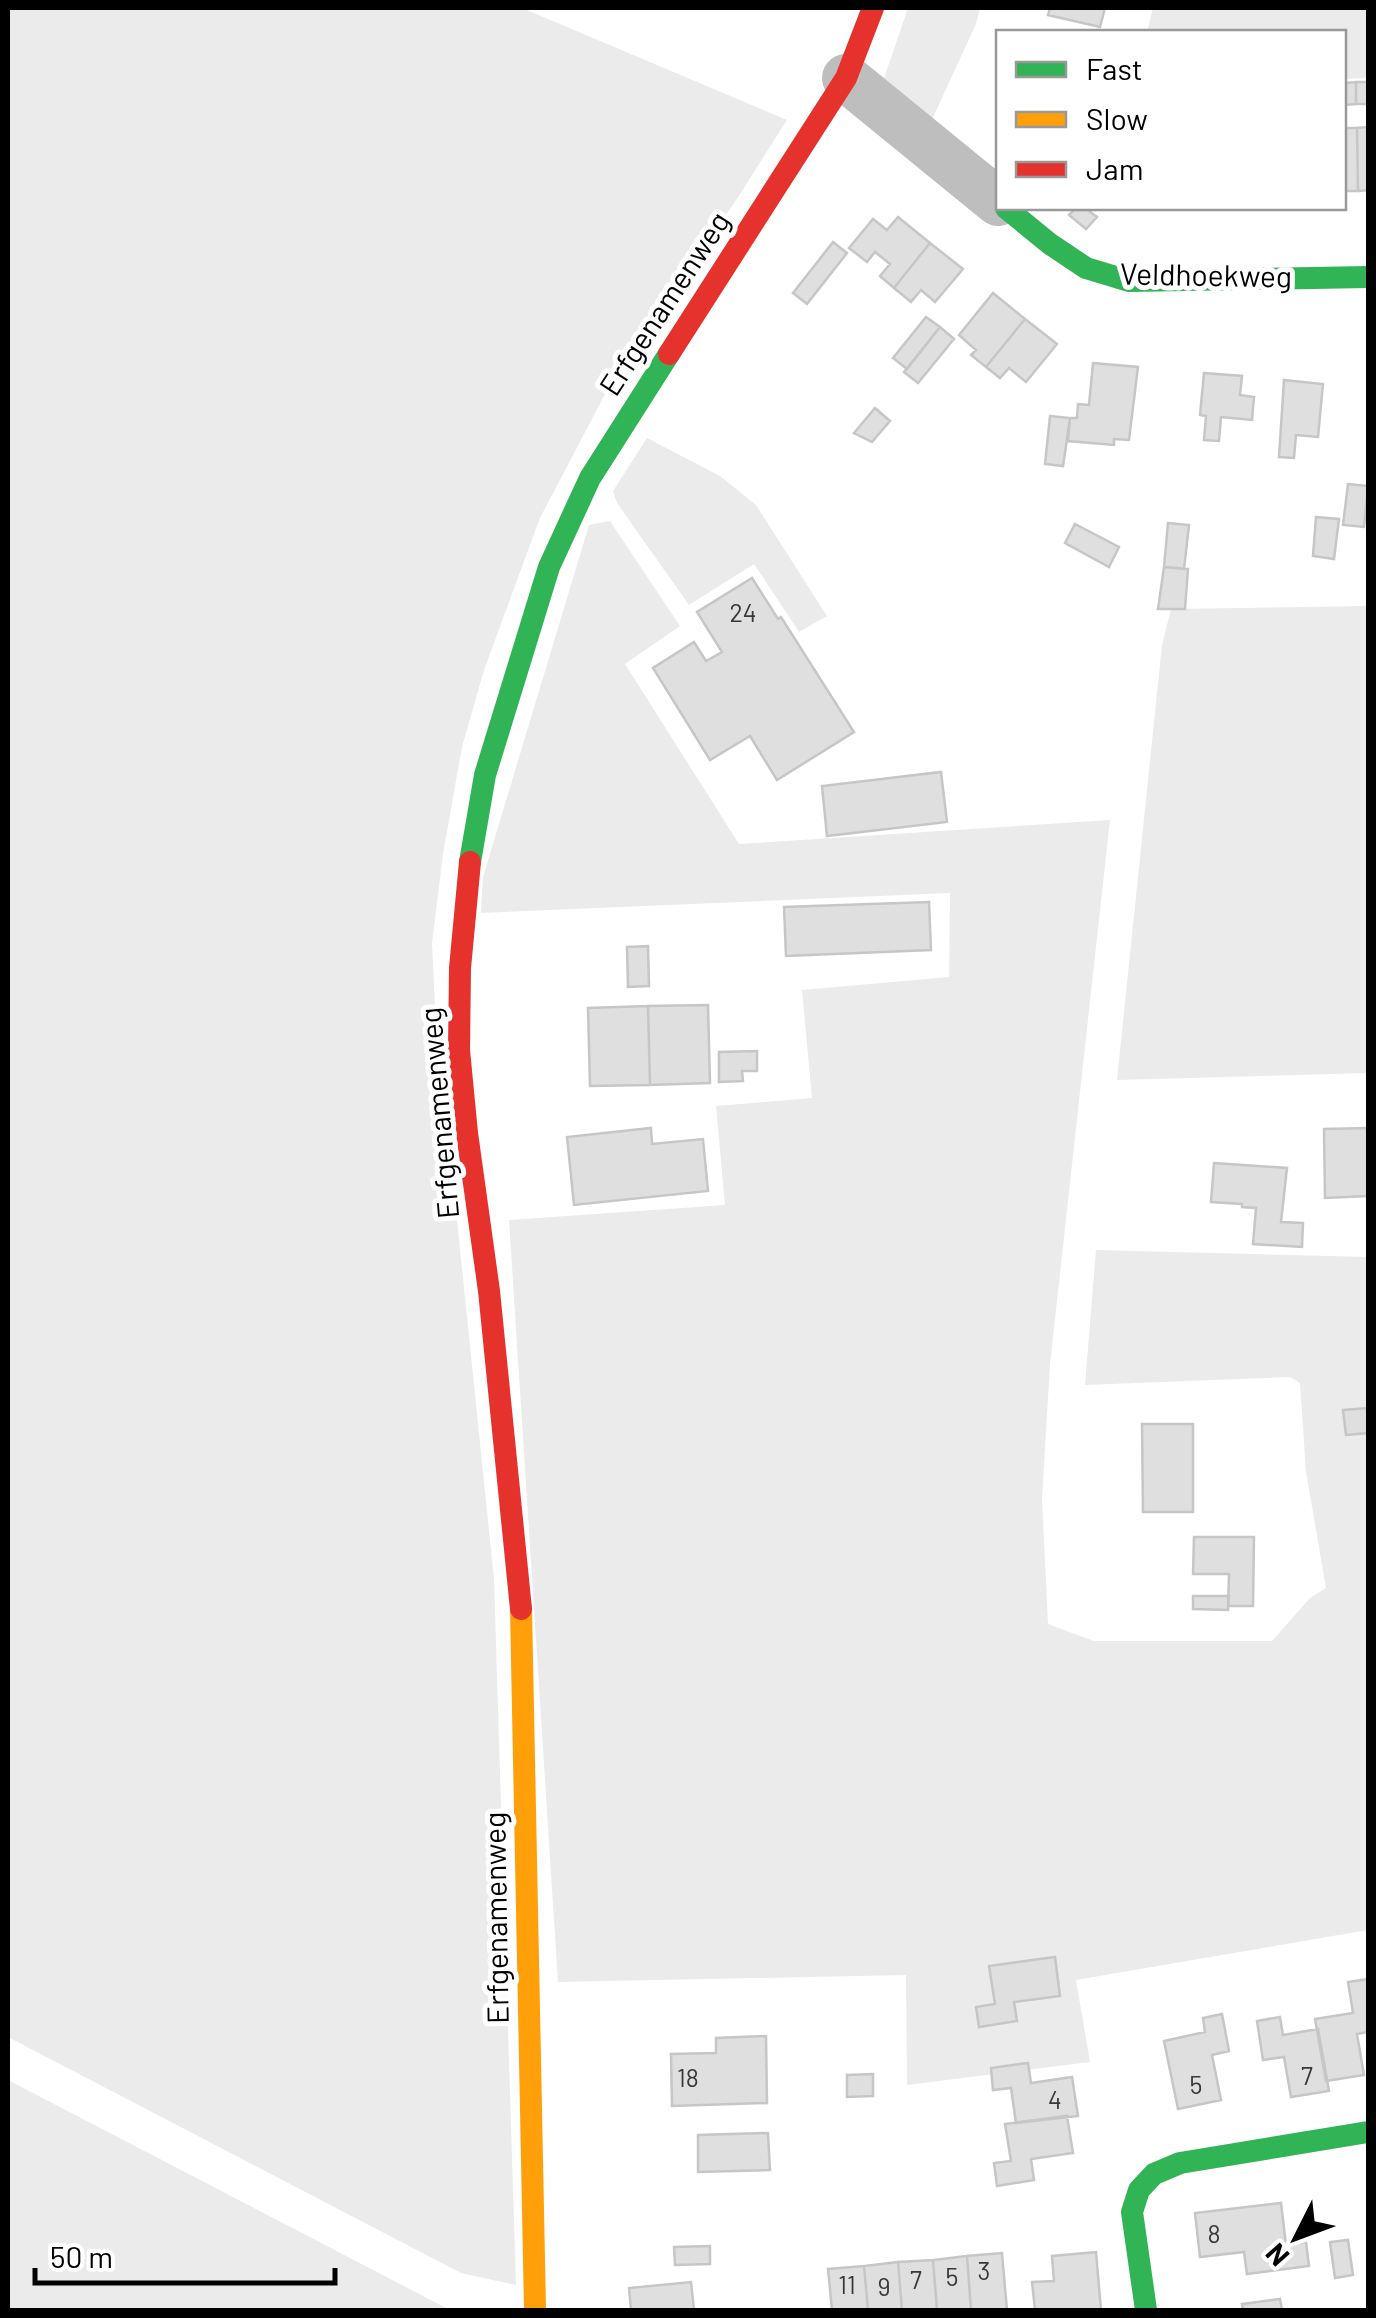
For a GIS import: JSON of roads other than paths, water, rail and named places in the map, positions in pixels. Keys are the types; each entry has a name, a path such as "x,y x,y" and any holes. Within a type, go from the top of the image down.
{"street":[{"name":"Erfgenamenweg","path":"535,2310 521,1606 489,1291 459,1050 460,968 470,863 494,744 543,583 569,520 590,478 846,78 873,8"},
{"path":"846,78 996,200"},
{"name":"Veldhoekweg","path":"1008,210 1086,268 1129,281 1368,277"},
{"path":"1146,2310 1132,2212 1139,2190 1154,2174 1180,2162 1368,2132"}]}
